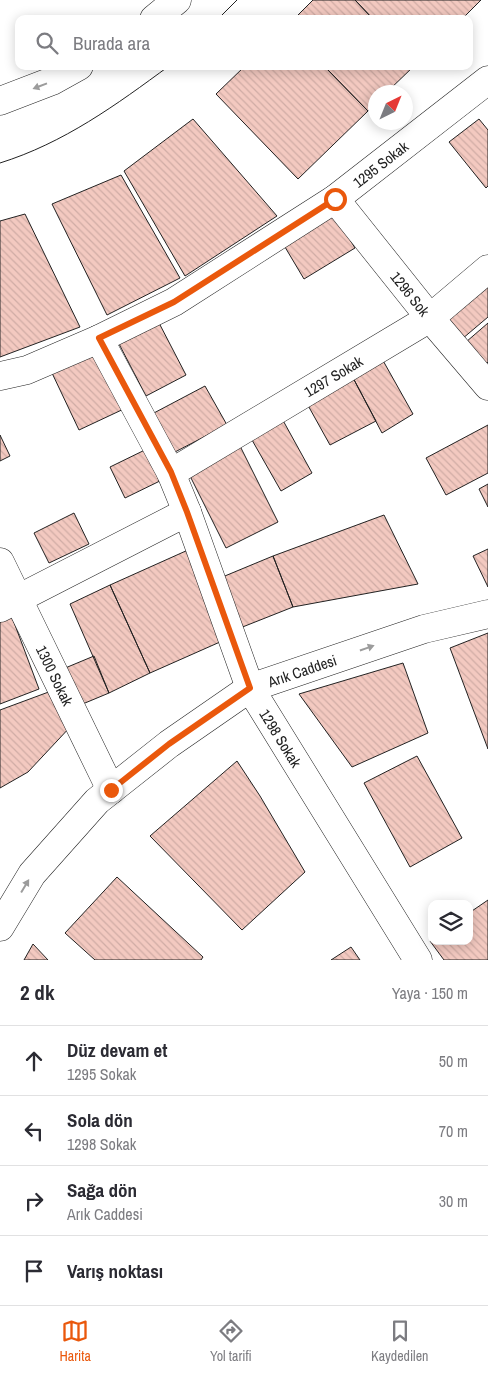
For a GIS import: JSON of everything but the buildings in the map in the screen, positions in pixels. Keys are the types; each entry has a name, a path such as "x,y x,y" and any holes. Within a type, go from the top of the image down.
{"street":[{"path":"159,15 177,0"},
{"path":"0,101 52,81 71,70"},
{"name":"1295 Sokak","path":"0,376 27,370 174,302 335,199 488,80"},
{"name":"1296 Sok","path":"335,199 430,318 488,386"},
{"name":"1297 Sokak","path":"171,472 430,318 488,269"},
{"name":"1298 Sokak","path":"99,338 171,472 250,688 418,960"},
{"path":"9,604 187,512"},
{"name":"1300 Sokak","path":"0,562 9,604 111,790"},
{"name":"Arık Caddesi","path":"0,928 32,874 96,801 169,744 250,688 424,629 488,614"}],"tram line":[{"path":"222,15 237,0"},
{"path":"0,163 23,155 68,134 109,109 163,70"}],"route":[{"path":"111,790 169,744 250,688 171,472 99,338 174,302 335,199"}]}
